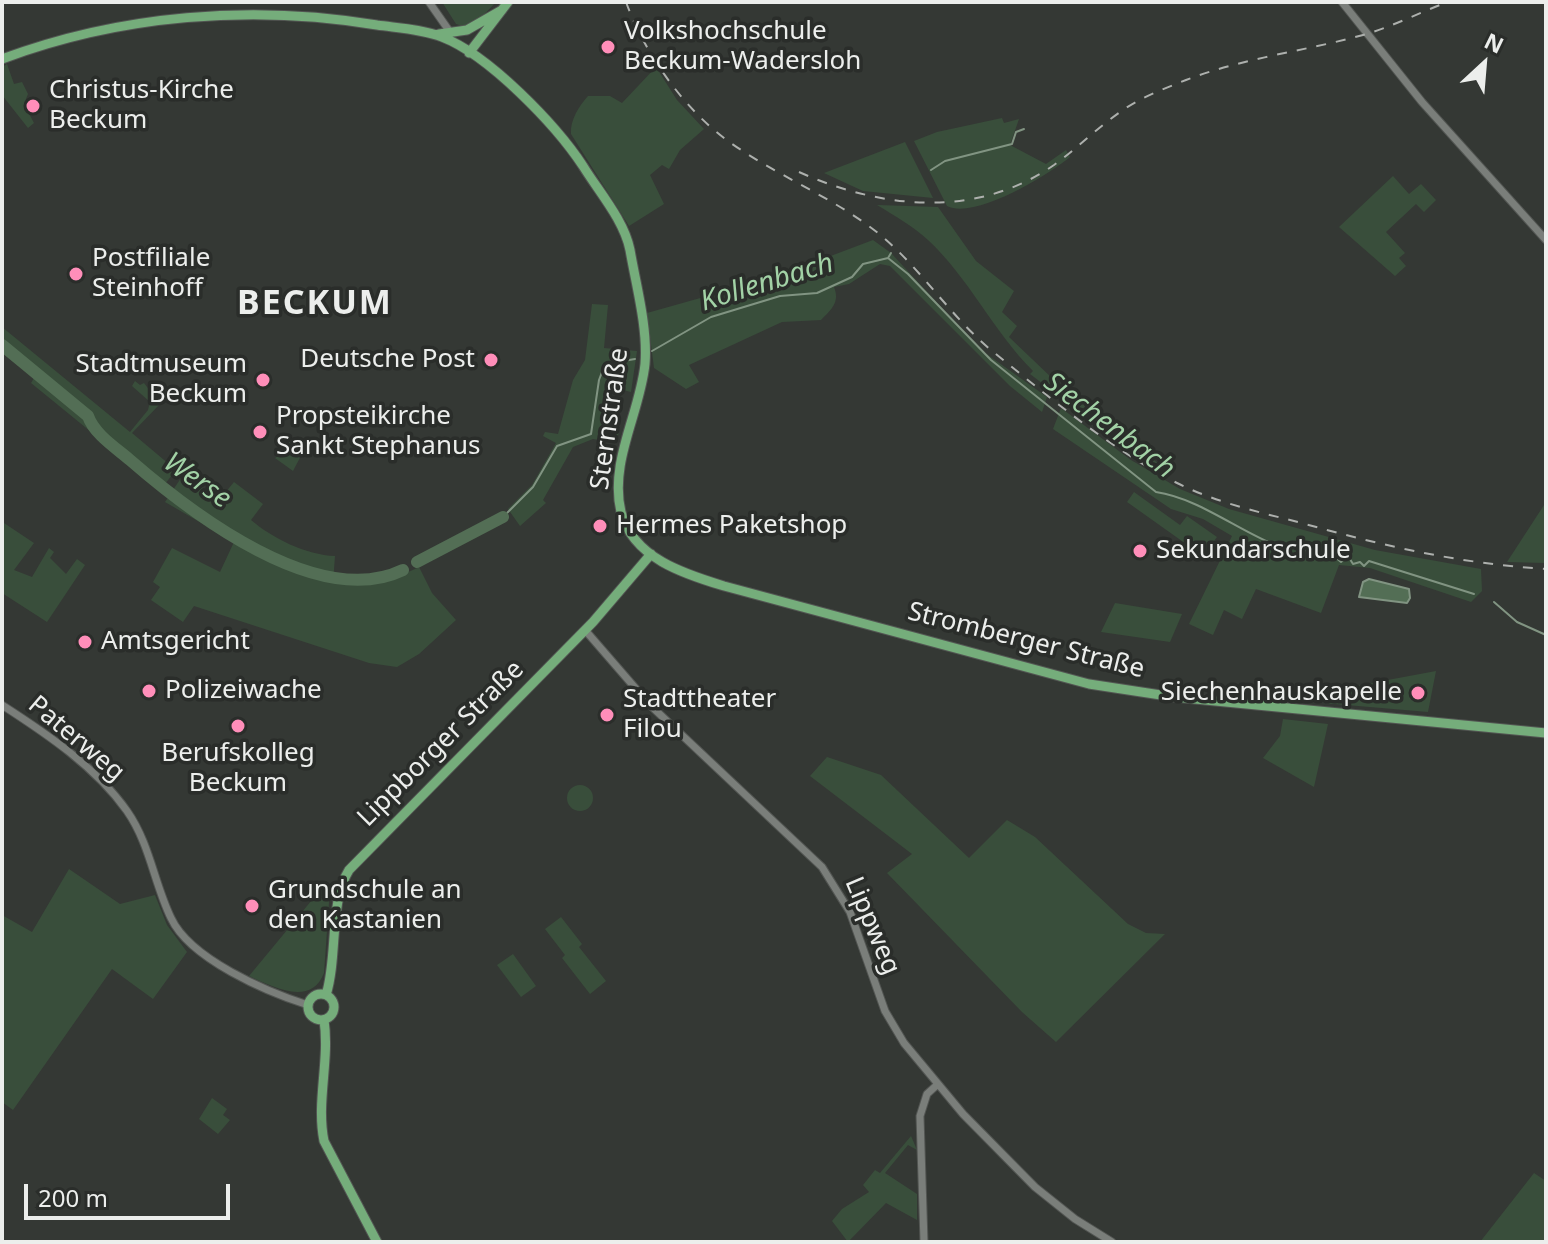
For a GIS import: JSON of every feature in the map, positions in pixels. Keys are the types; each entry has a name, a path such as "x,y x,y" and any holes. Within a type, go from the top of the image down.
{"main road":[{"path":"2,59 87,34 203,16 319,17 434,34 467,30 505,6"},
{"path":"469,53 505,6"},
{"path":"450,32 469,53"},
{"path":"434,34 469,53"},
{"name":"Sternstraße","path":"469,53 555,127 626,238 645,350 619,472 620,502 627,528 651,554"},
{"name":"Lippborger Straße","path":"326,995 333,975 342,887 349,870 585,630 651,554"},
{"name":"Stromberger Straße","path":"651,554 675,569 724,586 1089,684 1174,697 1546,733"},
{"path":"326,995 335,1009 324,1020 311,1016 308,1005 313,996 326,995"},
{"path":"324,1020 327,1042 321,1127 324,1141 377,1242"}],"street":[{"path":"429,2 450,32"},
{"path":"1342,2 1422,102 1546,240"},
{"name":"Lippweg","path":"585,630 629,684 822,867 850,912 885,1011 904,1043 938,1084 1035,1187 1075,1219 1112,1242"},
{"name":"Paterweg","path":"2,705 76,758 115,796 138,829 169,914 186,938 250,982 308,1005"},
{"path":"924,1242 920,1116 923,1100 938,1084"}],"shaded area":[{"path":"442,2 496,2 478,21 466,27 456,24"},
{"path":"7,64 14,84 22,82 28,94 24,104 34,123 28,128 2,95 2,67"},
{"path":"656,67 677,100 704,129 680,150 669,169 662,165 650,175 664,204 629,226 571,134 571,129 581,104 588,96 610,96 622,103"},
{"path":"1002,118 1004,123 1019,119 1010,145 1046,164 1066,150 1070,157 1011,194 975,207 959,209 947,206 914,141 937,132"},
{"path":"905,142 933,198 863,191 824,173"},
{"path":"1393,176 1409,194 1421,184 1436,200 1424,212 1416,204 1386,232 1405,253 1399,258 1406,266 1395,276 1339,227"},
{"path":"877,205 938,207 976,261 1014,291 1002,312 1017,326 1009,337 1053,379 1051,390 1030,374 1033,371 1005,339 943,255 916,230"},
{"path":"873,240 891,253 981,350 1047,397 1042,412 1010,386 890,266 880,264 849,284 834,287 836,292 832,309 821,320 782,322 689,365 699,382 686,389 654,368 647,313 775,277"},
{"path":"592,304 608,305 604,348 637,351 631,392 611,387 601,430 619,432 616,443 593,439 573,447 543,500 546,503 520,526 508,509 532,485 556,443 543,436 545,432 558,434 573,380 585,360"},
{"path":"2,327 130,432 148,410 150,402 132,386 135,381 140,385 144,383 160,404 132,433 176,470 161,489 31,383 34,378 2,353"},
{"path":"1070,387 1109,428 1165,468 1135,452 1064,400"},
{"path":"1061,408 1131,460 1180,489 1229,509 1375,550 1481,569 1482,591 1471,602 1370,568 1339,565 1321,613 1256,589 1242,619 1224,610 1213,635 1189,624 1232,536 1203,519 1171,509 1053,429"},
{"path":"290,440 303,452 293,471 275,458 283,453"},
{"path":"183,475 220,499 234,482 263,504 251,520 259,527 301,549 335,556 333,583 388,578 419,567 432,593 456,620 419,654 397,667 369,663 194,606 183,622 151,600 160,587 153,582 172,548 220,572 234,542 165,502"},
{"path":"1134,492 1180,525 1187,516 1217,537 1203,556 1127,502"},
{"path":"1546,502 1546,563 1507,562"},
{"path":"4,523 34,543 14,570 32,577 49,548 54,552 50,558 66,574 77,559 85,565 47,622 2,593"},
{"path":"1369,579 1409,589 1410,598 1407,603 1359,597 1363,582"},
{"path":"1115,603 1182,614 1170,642 1101,632"},
{"path":"1436,671 1428,712 1323,703 1334,690"},
{"path":"1283,719 1328,724 1314,787 1263,758 1280,736"},
{"path":"827,757 881,775 969,858 1007,820 1035,837 1128,924 1146,933 1165,934 1056,1042 1022,1012 887,873 912,854 810,776"},
{"path":"580,785 589,789 593,798 589,807 580,811 571,807 567,798 571,789"},
{"path":"69,869 120,904 155,895 167,925 187,952 153,999 112,969 13,1110 2,1102 2,915 32,932"},
{"path":"326,883 330,888 324,973 318,983 301,992 291,991 249,976"},
{"path":"561,917 582,944 579,947 606,981 590,994 562,958 565,955 545,929"},
{"path":"513,954 536,986 521,997 497,965"},
{"path":"212,1098 227,1109 223,1115 230,1120 218,1134 199,1119"},
{"path":"911,1136 917,1150 908,1145 885,1173 917,1194 917,1220 886,1203 848,1242 832,1221 842,1209 869,1192 863,1185 875,1170 880,1173"},
{"path":"1534,1173 1546,1181 1546,1242 1480,1242"}],"waterway":[{"name":"Kollenbach","path":"931,170 945,161 1012,144 1016,132 1024,129"},
{"name":"Kollenbach","path":"652,351 711,317 780,296 817,293 852,277 863,264 888,258 891,253"},
{"name":"Siechenbach","path":"888,258 908,274 991,360 1156,492 1186,501 1279,546 1302,549 1322,558 1334,556 1341,562 1348,556 1353,564 1360,562 1364,566 1369,561 1474,594"},
{"name":"Werse","path":"2,345 88,416 100,435 156,482 221,529 258,550 295,567 333,578 369,579 403,570"},
{"name":"Kollenbach","path":"503,517 533,487 557,446 591,434 599,380 605,364 635,359"},
{"name":"Werse","path":"417,562 503,517"},
{"name":"Siechenbach","path":"1494,602 1517,622 1546,635"}],"railway":[{"path":"626,2 654,59 679,94 708,125 742,151 860,219 893,246 991,350 1081,421 1152,469 1191,490 1221,501 1360,539 1481,562 1546,569"},
{"path":"799,172 831,185 896,200 928,203 961,201 993,194 1024,182 1054,165 1116,115 1163,89 1230,66 1374,32 1448,2"}],"place":[{"name":"Volkshochschule Beckum-Wadersloh","path":"608,47"},
{"name":"Christus-Kirche Beckum","path":"33,106"},
{"name":"Postfiliale Steinhoff","path":"76,274"},
{"name":"Deutsche Post","path":"491,360"},
{"name":"Stadtmuseum Beckum","path":"263,380"},
{"name":"Propsteikirche Sankt Stephanus","path":"260,432"},
{"name":"Hermes Paketshop","path":"600,526"},
{"name":"Sekundarschule","path":"1140,551"},
{"name":"Amtsgericht","path":"85,642"},
{"name":"Polizeiwache","path":"149,691"},
{"name":"Siechenhauskapelle","path":"1418,693"},
{"name":"Stadttheater Filou","path":"607,715"},
{"name":"Berufskolleg Beckum","path":"238,726"},
{"name":"Grundschule an den Kastanien","path":"252,906"}],"district":[{"name":"BECKUM","path":"315,304"}]}
